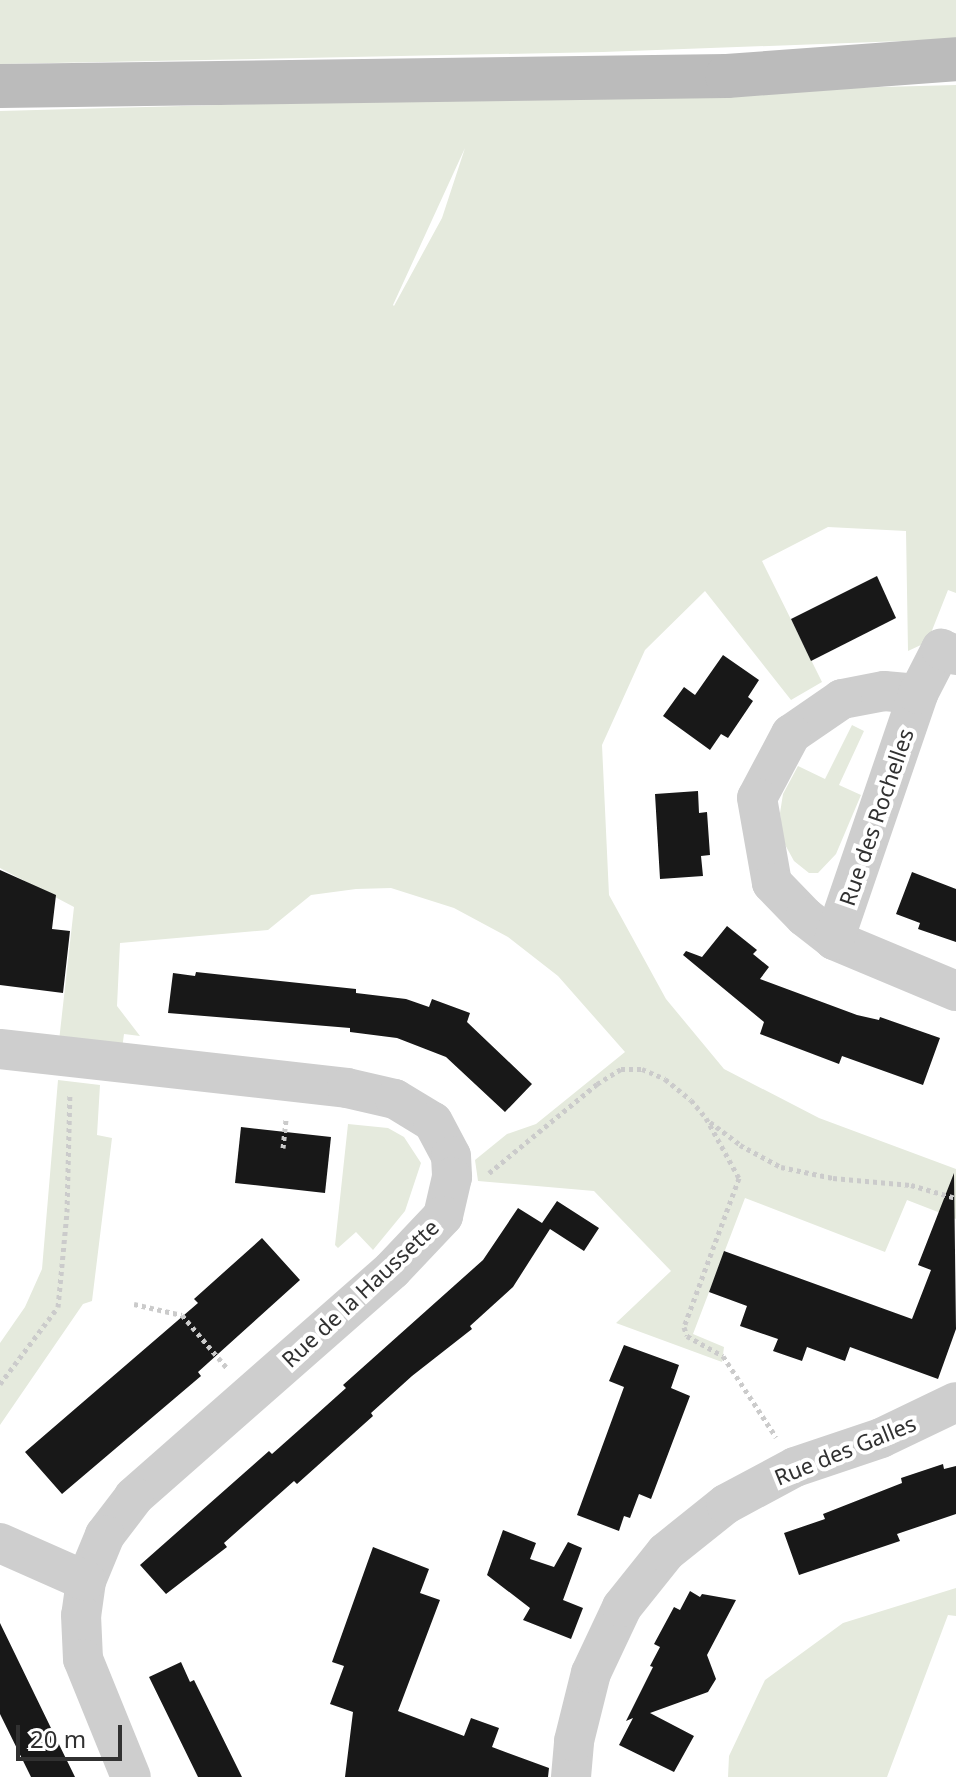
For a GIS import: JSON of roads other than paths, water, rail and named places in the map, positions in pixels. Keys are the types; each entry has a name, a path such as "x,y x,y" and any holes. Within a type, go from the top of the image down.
{"main road":[{"path":"0,86 727,76 956,59"}],"street":[{"name":"Rue des Rochelles","path":"834,940 918,694 941,649 956,655"},
{"name":"Rue des Rochelles","path":"918,694 884,691 842,699 791,734 757,798 772,883 834,940 956,991"},
{"name":"Rue de la Haussette","path":"0,1049 347,1088 395,1099 433,1122 451,1156 452,1177 443,1216 392,1270 134,1497 105,1535 86,1581 81,1615 83,1659 116,1749 131,1777"},
{"name":"Rue des Galles","path":"571,1777 574,1741 591,1673 622,1607 666,1552 726,1504 795,1467 881,1438 956,1402"},
{"path":"0,1543 86,1581"}]}
